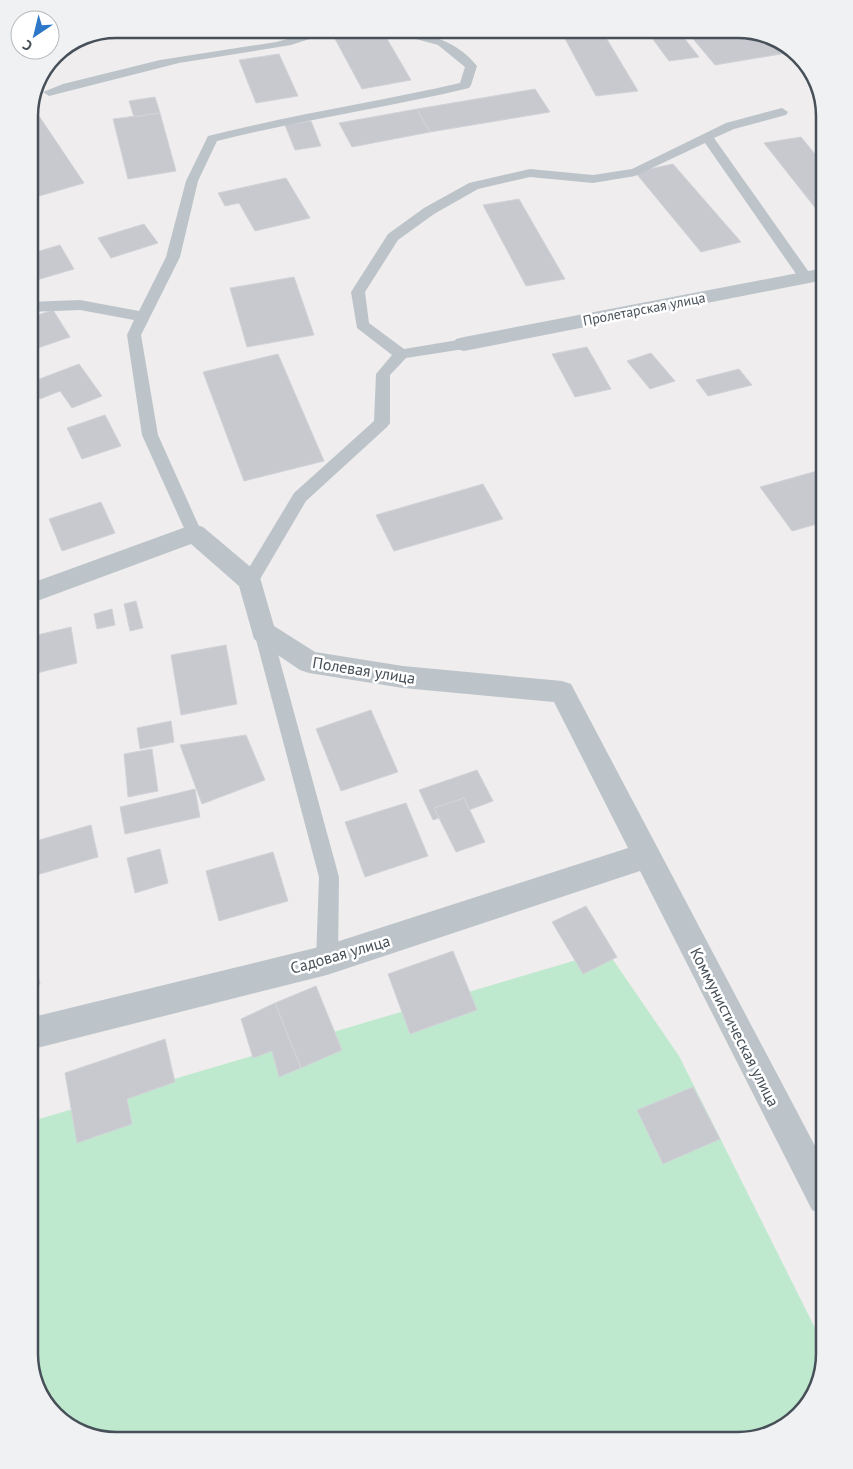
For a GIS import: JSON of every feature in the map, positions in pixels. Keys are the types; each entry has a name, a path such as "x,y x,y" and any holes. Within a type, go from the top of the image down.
{"street":[{"name":"Пролетарская улица","path":"464,344 815,276"},
{"path":"38,591 194,533 250,581 263,632"},
{"name":"Полевая улица","path":"263,632 309,662 403,677 562,692 646,856"},
{"name":"Садовая улица","path":"38,1032 327,960 646,856"},
{"name":"Коммунистическая улица","path":"646,856 816,1183"}],"lane":[{"path":"49,92 107,75 199,56 294,43 308,38"},
{"path":"194,533 150,435 134,335 173,257 192,181 212,139 273,123 377,105 465,85 471,66 442,42 423,38"},
{"path":"401,354 362,325 358,292 393,237 429,211 474,186 530,173 593,179 636,172 730,126 782,112"},
{"path":"707,138 815,276"},
{"path":"38,307 80,305 144,317"},
{"path":"250,581 300,497 382,423 383,374 401,354 464,344"},
{"path":"263,632 329,877 327,960"}],"green space":[{"path":"607,951 679,1056 816,1330 815,1364 811,1379 796,1405 781,1418 758,1429 738,1432 110,1431 90,1427 72,1418 57,1405 46,1388 39,1369 38,1119"}],"building":[{"path":"335,38 386,38 411,80 362,89"},
{"path":"565,38 606,38 638,91 596,96"},
{"path":"652,38 684,38 699,57 669,61"},
{"path":"692,38 753,39 772,46 784,53 715,65"},
{"path":"279,54 298,96 256,103 239,60"},
{"path":"535,89 550,112 430,132 417,109"},
{"path":"155,97 160,113 134,117 129,101"},
{"path":"417,109 430,132 352,147 339,123"},
{"path":"160,113 176,171 128,179 113,119"},
{"path":"38,114 84,183 38,196"},
{"path":"311,121 321,146 295,150 285,125"},
{"path":"801,137 816,155 816,209 764,143"},
{"path":"673,164 741,242 701,252 635,172"},
{"path":"286,178 310,218 255,231 239,203 225,206 218,193"},
{"path":"519,199 565,279 526,286 483,205"},
{"path":"144,224 158,243 111,258 98,238"},
{"path":"60,245 74,269 38,280 38,251"},
{"path":"294,277 314,335 247,347 230,288"},
{"path":"53,310 70,337 38,348 38,315"},
{"path":"587,347 611,389 575,397 552,354"},
{"path":"651,353 675,381 650,389 627,361"},
{"path":"278,354 324,461 244,481 203,372"},
{"path":"79,364 102,396 72,408 60,391 40,399 38,396 38,380"},
{"path":"739,369 752,385 708,396 696,380"},
{"path":"105,415 121,446 82,459 67,428"},
{"path":"816,471 816,524 792,531 760,487"},
{"path":"483,484 503,519 394,551 376,515"},
{"path":"101,502 115,533 62,551 49,519"},
{"path":"136,601 143,628 130,631 124,604"},
{"path":"112,609 115,625 97,629 94,614"},
{"path":"71,627 77,663 38,673 38,635"},
{"path":"226,645 237,704 181,715 171,655"},
{"path":"371,710 398,772 341,791 316,729"},
{"path":"171,721 174,742 140,749 137,728"},
{"path":"246,735 265,780 202,804 180,745"},
{"path":"152,749 158,791 128,797 124,754"},
{"path":"477,770 493,801 469,810 464,798 434,808 439,818 433,820 419,790"},
{"path":"195,789 200,817 125,834 120,807"},
{"path":"464,798 485,842 456,852 434,808"},
{"path":"406,803 428,856 365,877 345,822"},
{"path":"91,825 98,857 38,875 38,840"},
{"path":"160,849 168,883 135,893 127,858"},
{"path":"273,852 288,901 219,921 206,871"},
{"path":"586,906 617,957 583,974 552,922"},
{"path":"453,951 477,1010 410,1034 388,974"},
{"path":"316,986 342,1050 301,1068 275,1003"},
{"path":"275,1003 301,1068 279,1077 272,1051 253,1058 241,1019"},
{"path":"165,1039 175,1082 127,1099 132,1124 77,1143 65,1073"},
{"path":"693,1087 720,1139 663,1164 637,1110"}]}
